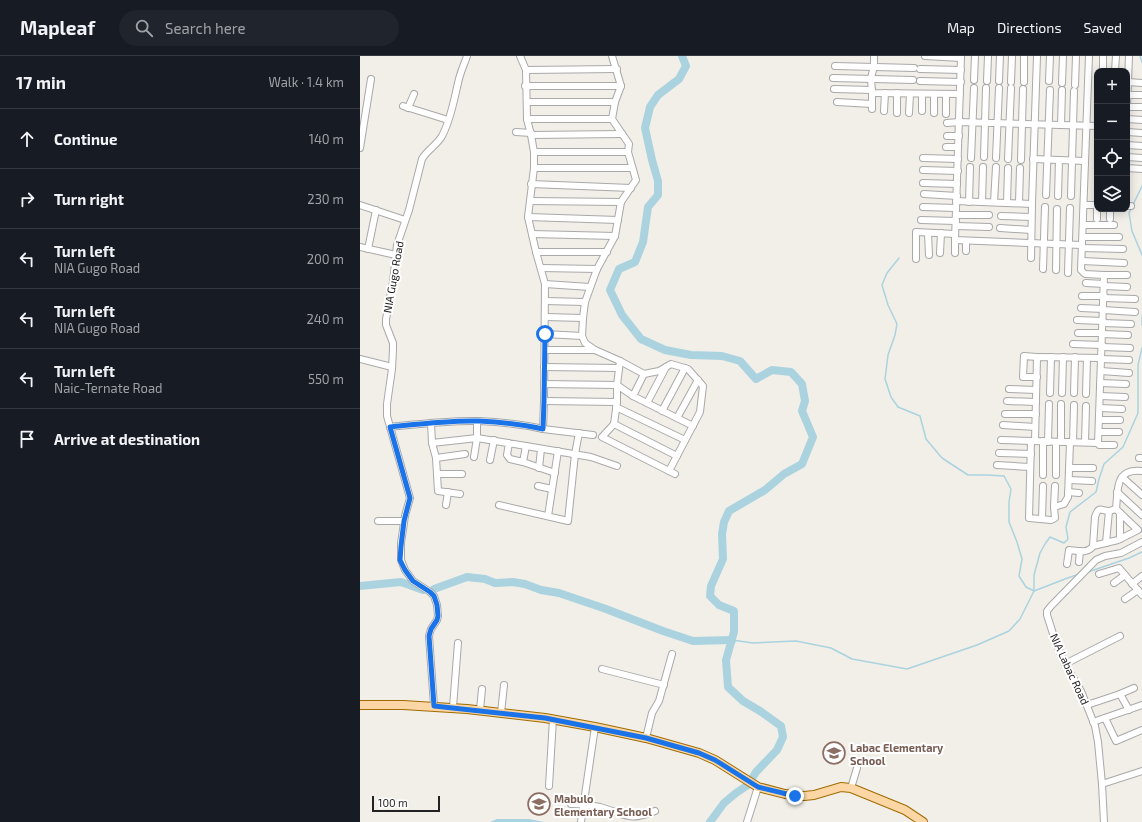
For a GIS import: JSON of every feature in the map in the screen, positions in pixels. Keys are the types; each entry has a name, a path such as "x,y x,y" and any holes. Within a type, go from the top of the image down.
{"main road":[{"path":"360,705 379,704 452,707 553,719 595,727 646,738 699,753 715,760 755,785 785,794 804,796 814,795 841,787 851,788 905,810 923,822"}],"street":[{"name":"NIA Gugo Road","path":"434,706 429,636 431,629 437,620 437,605 434,596 413,581 401,563 401,546 404,521 409,502 409,493 386,411 392,366 393,343 386,319 392,291 397,246 422,159 425,153 442,136 454,104 460,75 467,56"},
{"path":"520,56 526,70 525,86 527,119 534,152 534,168 528,217 545,284 543,429"},
{"path":"612,56 621,86 615,102 612,119 629,144 628,152 636,180 621,202 615,236 590,287 585,302 582,336 585,343 595,350 620,361 644,374 659,371 671,364 688,369 703,386 700,412 677,456 672,472 602,437 614,424 617,405 618,368 620,361"},
{"path":"837,102 872,107 871,78 874,66 874,56"},
{"path":"925,56 961,57 955,253"},
{"path":"974,80 975,56"},
{"path":"987,81 988,56"},
{"path":"996,158 1000,56"},
{"path":"1008,159 1012,56"},
{"path":"1021,160 1024,56"},
{"path":"1031,258 1031,217 1037,56"},
{"path":"1049,82 1050,56"},
{"path":"1062,83 1063,56"},
{"path":"1071,196 1072,126 1076,56"},
{"path":"1089,56 1081,270 1085,274 1127,275"},
{"path":"1103,56 1103,68"},
{"path":"1115,68 1116,56"},
{"path":"1129,56 1129,68"},
{"path":"834,66 914,68"},
{"path":"526,70 616,68"},
{"path":"920,69 961,70"},
{"path":"833,78 913,80"},
{"path":"360,148 371,79"},
{"path":"920,81 961,82"},
{"path":"1130,82 1142,82"},
{"path":"525,86 621,86"},
{"path":"971,158 974,88"},
{"path":"984,157 986,88"},
{"path":"834,89 910,94 960,94"},
{"path":"1046,195 1050,90"},
{"path":"1060,125 1062,90"},
{"path":"884,111 885,93"},
{"path":"897,93 897,113"},
{"path":"414,94 406,107 448,120"},
{"path":"909,113 910,94"},
{"path":"922,94 922,111"},
{"path":"934,94 934,113"},
{"path":"946,94 946,114"},
{"path":"1130,95 1142,95"},
{"path":"526,102 615,102"},
{"path":"1130,107 1142,107"},
{"path":"527,119 612,119"},
{"path":"1130,119 1142,120"},
{"path":"947,123 959,122 1094,126"},
{"path":"516,132 531,134 622,134"},
{"path":"1130,132 1142,133"},
{"path":"947,136 959,136"},
{"path":"1130,145 1142,146"},
{"path":"946,147 958,147"},
{"path":"534,152 628,152"},
{"path":"1130,157 1142,158"},
{"path":"923,158 958,159"},
{"path":"1033,159 1085,161"},
{"path":"1058,196 1059,160"},
{"path":"969,202 970,167"},
{"path":"982,202 983,167"},
{"path":"994,202 996,167"},
{"path":"534,168 632,168"},
{"path":"1007,203 1008,168"},
{"path":"1019,203 1020,168"},
{"path":"1130,168 1142,169"},
{"path":"923,170 958,171"},
{"path":"923,183 957,184"},
{"path":"531,184 631,188"},
{"path":"924,194 969,202 1032,204"},
{"path":"530,201 621,202"},
{"path":"360,204 405,220"},
{"path":"1084,205 1094,206"},
{"path":"923,207 990,227"},
{"path":"1043,269 1044,207"},
{"path":"1068,273 1070,208"},
{"path":"1056,270 1057,209"},
{"path":"368,249 376,210"},
{"path":"1097,212 1097,219"},
{"path":"1110,212 1110,219"},
{"path":"921,220 989,215"},
{"path":"1001,216 1031,217"},
{"path":"528,217 618,220"},
{"path":"1083,225 1114,225"},
{"path":"1000,228 1031,230"},
{"path":"916,259 916,232 941,233 966,241 1068,244 1123,249"},
{"path":"928,233 929,256"},
{"path":"940,253 941,233"},
{"path":"532,234 615,236"},
{"path":"1083,237 1119,237"},
{"path":"966,241 966,251"},
{"path":"360,247 396,255"},
{"path":"536,252 606,252"},
{"path":"1082,261 1124,263"},
{"path":"541,268 597,270"},
{"path":"1098,443 1104,275"},
{"path":"1086,283 1127,287"},
{"path":"545,284 590,287"},
{"path":"1082,296 1135,299"},
{"path":"545,301 585,302"},
{"path":"1081,308 1135,312"},
{"path":"545,317 583,318"},
{"path":"1077,320 1131,324"},
{"path":"1078,333 1128,336"},
{"path":"545,334 582,336"},
{"path":"1073,344 1130,348"},
{"path":"545,350 595,350"},
{"path":"1037,377 1023,377 1024,356 1129,360"},
{"path":"1037,357 1036,414 1030,467 1029,518 1050,520 1055,518 1055,486"},
{"path":"1050,393 1051,357"},
{"path":"1062,393 1063,357"},
{"path":"1074,394 1075,357"},
{"path":"1086,394 1088,358"},
{"path":"360,359 392,366"},
{"path":"544,367 618,368"},
{"path":"647,403 666,367"},
{"path":"662,411 685,368"},
{"path":"1101,371 1129,372"},
{"path":"633,396 644,374"},
{"path":"677,418 698,380"},
{"path":"1100,383 1126,384"},
{"path":"544,384 617,385 633,396 693,426"},
{"path":"1009,389 1036,390"},
{"path":"1100,396 1125,397"},
{"path":"544,401 617,405 685,440"},
{"path":"1007,401 1036,402"},
{"path":"1043,475 1049,404"},
{"path":"1056,475 1061,404"},
{"path":"1054,507 1064,504 1068,497 1074,405"},
{"path":"1085,442 1086,406"},
{"path":"1100,408 1122,409"},
{"path":"1005,414 1036,414"},
{"path":"1099,420 1120,420"},
{"path":"390,427 431,423 478,421 516,423 543,429 593,435"},
{"path":"474,456 478,421"},
{"path":"431,423 432,443 436,458 438,491 460,494"},
{"path":"614,424 677,456"},
{"path":"1003,425 1035,427"},
{"path":"1099,432 1119,432"},
{"path":"499,505 568,521 575,454 579,433"},
{"path":"432,443 477,438 494,440 591,457 616,466"},
{"path":"490,460 494,440"},
{"path":"1001,440 1085,442 1098,443 1098,445 1114,445"},
{"path":"509,443 507,455 510,459 555,473"},
{"path":"523,462 526,446"},
{"path":"539,468 541,448"},
{"path":"548,516 558,451"},
{"path":"999,453 1031,454"},
{"path":"436,458 465,454"},
{"path":"996,465 1030,467"},
{"path":"1069,468 1093,468"},
{"path":"1120,539 1118,511 1119,481 1125,474 1134,470 1142,471"},
{"path":"1134,470 1142,477"},
{"path":"437,474 462,474"},
{"path":"1122,477 1142,495"},
{"path":"1069,480 1092,481"},
{"path":"538,486 552,489"},
{"path":"1042,519 1043,486"},
{"path":"446,505 448,492"},
{"path":"1068,492 1078,492"},
{"path":"1118,492 1142,515"},
{"path":"1067,564 1069,550 1091,550 1093,546 1095,516 1101,509 1118,511 1140,528 1120,539 1093,546"},
{"path":"1106,543 1109,511"},
{"path":"378,521 404,521"},
{"name":"NIA Labac Road","path":"1104,822 1098,742 1093,722 1079,687 1065,664 1055,640 1047,611 1096,560 1121,552 1142,542"},
{"path":"1079,562 1080,551"},
{"path":"1099,574 1119,568 1140,592 1125,599"},
{"path":"1114,583 1125,575"},
{"path":"1132,584 1142,576"},
{"path":"1065,664 1120,636"},
{"path":"452,707 458,643"},
{"path":"646,738 652,714 659,701 664,685 672,654"},
{"path":"602,669 664,685"},
{"path":"501,712 504,685"},
{"path":"1087,705 1134,688"},
{"path":"480,710 482,690"},
{"path":"1120,694 1129,710"},
{"path":"1093,722 1142,705"},
{"path":"1105,718 1116,741 1142,730"},
{"path":"549,786 553,719"},
{"path":"581,822 595,727"},
{"path":"851,788 857,768"},
{"path":"1102,784 1142,771"},
{"path":"748,822 755,785"},
{"path":"572,804 584,804 600,807 630,818 644,816 655,811"}],"water":[{"path":"497,819 529,819 544,822 490,822"}],"waterway":[{"path":"682,56 686,66 679,79 658,95 650,107 645,128 658,181 658,195 648,207 643,242 635,262 619,269 610,290 622,315 641,339 665,350 691,355 722,356 740,361 756,379 772,370 791,372 802,384 805,401 802,411 813,437 802,464 784,474 765,490 729,511 724,522 722,534 723,559 711,586 710,596 719,605 734,611 734,632 726,660 728,687 743,701 781,726 783,737 777,750 756,772 748,785 724,803 710,822"},
{"path":"1140,56 1142,62"},
{"path":"1142,186 1129,213 1132,231 1142,255"},
{"path":"899,258 887,273 882,285 888,305 897,324 888,355 885,379 891,397 898,407 920,416 926,439 942,458 968,475 1004,476 1011,489 1009,502 1009,522 1022,559 1019,576 1026,587 1034,591"},
{"path":"1142,316 1142,325"},
{"path":"732,640 753,643 796,641 831,648 852,659 907,669 977,645 1009,631 1020,619 1034,591 1034,575 1040,553 1045,544 1050,537 1064,543 1068,539 1066,527 1070,512 1096,492 1104,464 1123,447 1138,413 1138,365 1142,348"},
{"path":"1088,572 1142,552"},
{"path":"1034,591 1079,574"},
{"path":"434,589 467,577 485,579 495,583 513,582 525,584 541,590 559,593 693,641 732,640"},
{"path":"360,586 401,582 423,590"}],"place":[{"name":"Labac Elementary School","path":"834,753"},
{"name":"Mabulo Elementary School","path":"539,804"}],"route":[{"path":"545,334 543,429 516,423 478,421 457,421 390,427 410,498 404,521 400,560 413,581 434,596 437,605 437,620 431,629 429,636 434,686 434,706 545,718 595,727 675,745 715,760 758,787 795,796"}]}
